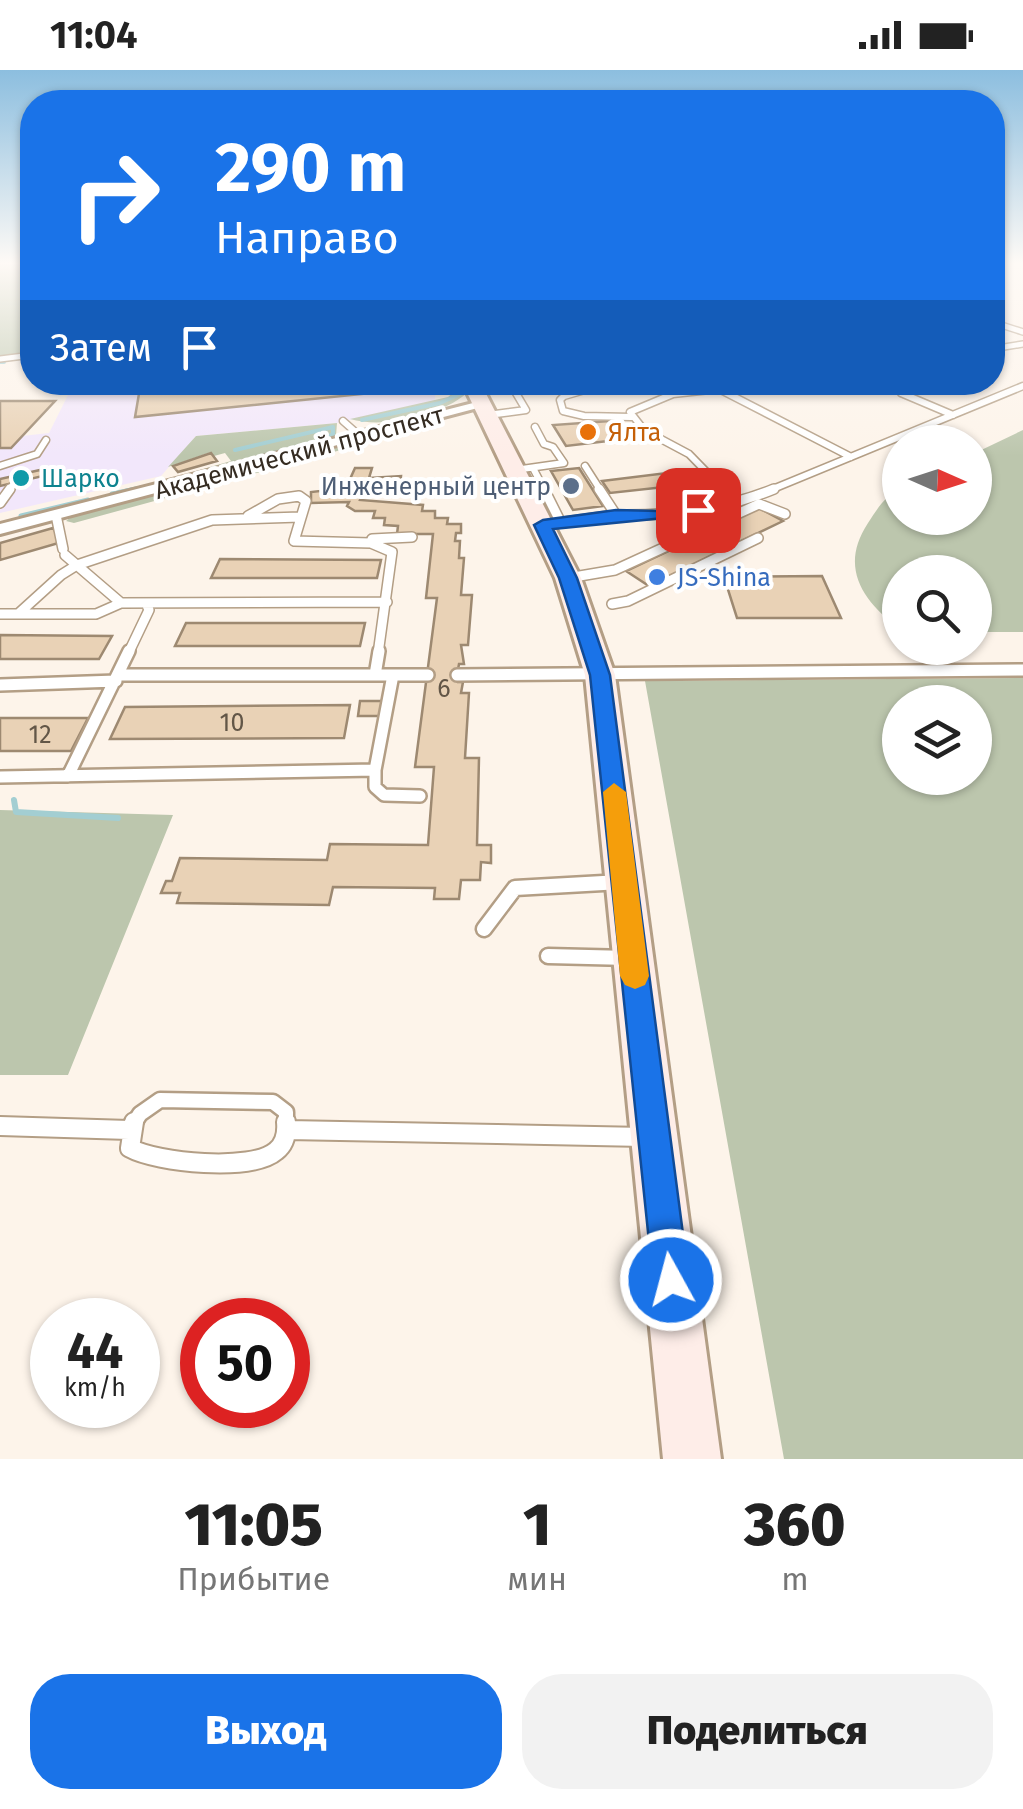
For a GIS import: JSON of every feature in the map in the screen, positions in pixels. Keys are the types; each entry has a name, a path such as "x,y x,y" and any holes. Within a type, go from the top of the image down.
{"main road":[{"path":"478,397 524,469 552,524 600,675 692,1459"}],"street":[{"name":"Академический проспект","path":"0,529 360,436 478,397"}],"lane":[{"path":"0,359 20,357"},
{"path":"10,370 13,358"},
{"path":"478,397 526,410 517,395"},
{"path":"567,395 560,400 563,411 584,416 631,417"},
{"path":"675,395 647,403 630,412 631,417 644,430 689,454 737,504"},
{"path":"731,395 850,457"},
{"path":"906,395 952,415"},
{"path":"552,524 616,515 659,516 737,504 1001,395"},
{"path":"343,421 360,436"},
{"path":"524,469 564,463 554,447 544,444 535,427"},
{"path":"0,466 37,454 46,440"},
{"path":"585,466 616,515"},
{"path":"0,504 12,486"},
{"path":"248,516 278,498 294,495 306,502 294,542 371,543 392,552 375,675"},
{"path":"568,578 615,570 759,504 785,514"},
{"path":"56,514 64,552 121,603"},
{"path":"18,614 39,600 58,575 77,565 212,520 248,516 300,518"},
{"path":"371,543 372,538 412,538"},
{"path":"612,604 628,601 758,538"},
{"path":"0,614 96,614 121,603 387,602"},
{"path":"68,776 150,610 146,603"},
{"path":"814,658 818,670"},
{"path":"457,676 1023,670"},
{"path":"393,675 375,787 384,794 420,796"},
{"path":"0,685 116,678 428,675"},
{"path":"0,777 375,770"},
{"path":"484,929 516,888 625,882"},
{"path":"548,956 632,958"},
{"path":"160,1100 274,1102 286,1112 288,1130 276,1152 257,1162 146,1158 130,1148 128,1130 141,1111 160,1100"},
{"path":"0,1126 128,1130"},
{"path":"288,1130 654,1137"}],"shaded area":[{"path":"68,395 435,395 435,400 337,423 196,436 161,476 0,513 0,448 11,448 22,436 49,433"}],"green space":[{"path":"0,327 20,327 20,355 0,357"},
{"path":"465,395 441,409 411,418 379,422 350,419"},
{"path":"440,422 74,523 66,521 75,514"},
{"path":"337,423 336,436 329,440 173,481 172,478 231,461 225,453 214,456 211,452 168,467 196,436"},
{"path":"1023,430 1023,632 992,632 992,555 882,555 882,613 866,595 855,568 859,539 868,523 882,503 882,535 992,535 992,445"},
{"path":"1023,678 1023,1459 784,1459 645,681"},
{"path":"0,810 173,815 68,1075 0,1075"}],"building":[{"path":"139,395 352,395 135,417"},
{"path":"0,401 55,401 11,448 0,448"},
{"name":"Ялта","path":"610,421 625,439 566,446 553,425"},
{"path":"211,453 217,461 178,472 173,466"},
{"path":"355,468 372,468 369,478 401,476 400,485 407,485 392,493 363,492 360,500 423,505 422,511 435,511 435,518 448,518 447,524 461,524 455,541 460,541 459,558 464,558 461,595 472,595 468,645 461,645 464,664 459,664 457,675 458,682 463,682 461,693 469,693 465,758 479,758 477,845 491,845 491,863 481,862 480,880 461,880 459,899 434,899 435,888 333,887 329,905 177,903 180,893 161,893 166,881 172,881 180,858 327,860 330,844 428,845 434,767 415,767 437,598 426,598 433,534 397,534 398,526 384,525 385,518 373,518 375,511 355,511 347,506 349,502 311,503 311,492 346,488"},
{"path":"579,468 603,506 573,510 551,471"},
{"name":"Шарко","path":"40,470 43,476 0,486 0,479"},
{"path":"683,471 692,484 610,493 602,481"},
{"path":"86,472 83,481 50,484 53,475"},
{"path":"759,508 783,521 649,586 626,571"},
{"path":"53,528 62,542 0,560 0,543"},
{"path":"220,559 381,560 377,578 211,578"},
{"path":"822,576 841,618 737,618 724,577"},
{"path":"186,623 365,623 360,646 175,646"},
{"path":"0,635 112,636 99,659 0,659"},
{"path":"360,701 382,701 380,716 358,716"},
{"path":"350,705 344,738 110,739 125,707"},
{"path":"0,718 88,718 71,751 0,751"}],"waterway":[{"path":"362,420 440,403 458,395"},
{"path":"225,466 326,439 333,434 333,427 235,450"},
{"path":"125,491 162,483"},
{"path":"112,494 136,489"},
{"path":"21,516 88,500"},
{"path":"14,800 16,812 118,818"}],"slow traffic":[{"path":"614,792 635,976"}],"place":[{"name":"Ялта","path":"588,432"},
{"name":"Шарко","path":"21,478"},
{"name":"Инженерный центр","path":"571,486"},
{"name":"JS-Shina","path":"657,577"}],"route":[{"path":"671,1280 600,675 568,578 543,525 698,510"}]}
